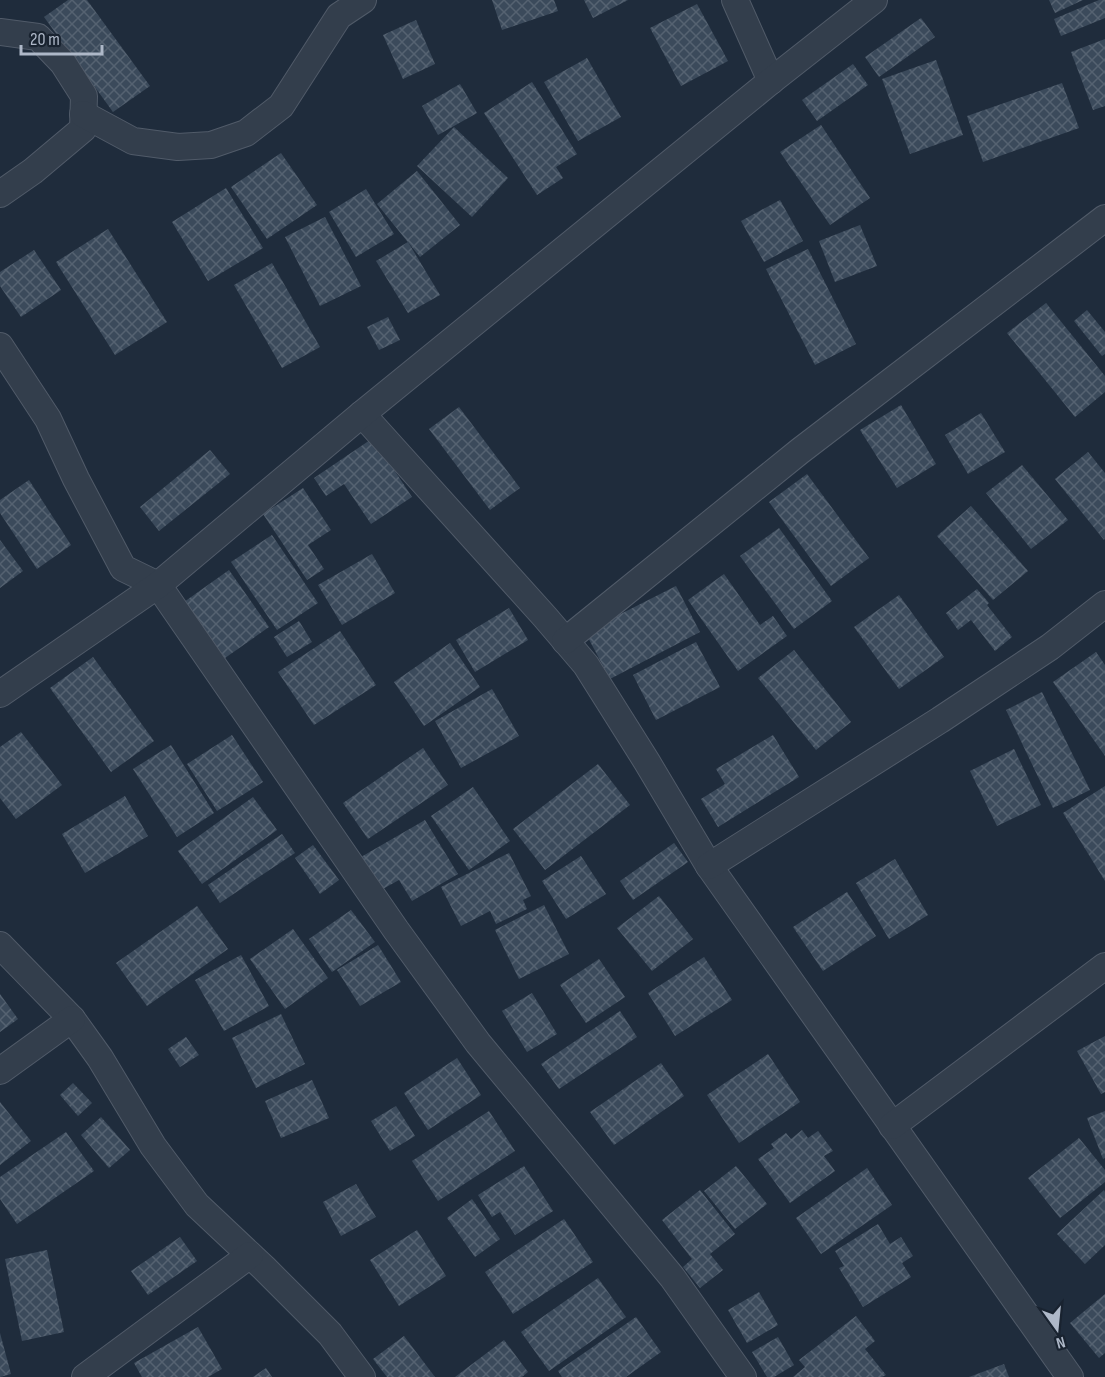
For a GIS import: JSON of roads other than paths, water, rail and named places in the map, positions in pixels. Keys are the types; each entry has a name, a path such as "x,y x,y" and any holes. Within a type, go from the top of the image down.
{"street":[{"path":"83,114 133,141 178,147 211,145 246,133 281,106 339,16 363,0"},
{"path":"735,0 771,81"},
{"path":"0,694 158,585 362,414 874,0"},
{"path":"0,32 38,37 63,63 84,96 83,129 33,171 0,194"},
{"path":"565,641 800,451 1105,218"},
{"path":"0,346 48,419 76,479 123,568 158,585 396,930 478,1043 672,1277 743,1377"},
{"path":"362,414 586,665 709,866 1070,1377"},
{"path":"709,866 940,720 1050,647 1105,604"},
{"path":"0,945 72,1019 100,1058 153,1146 197,1205 330,1334 362,1377"},
{"path":"892,1126 1105,966"},
{"path":"0,1071 72,1019"},
{"path":"85,1377 250,1255"}]}
